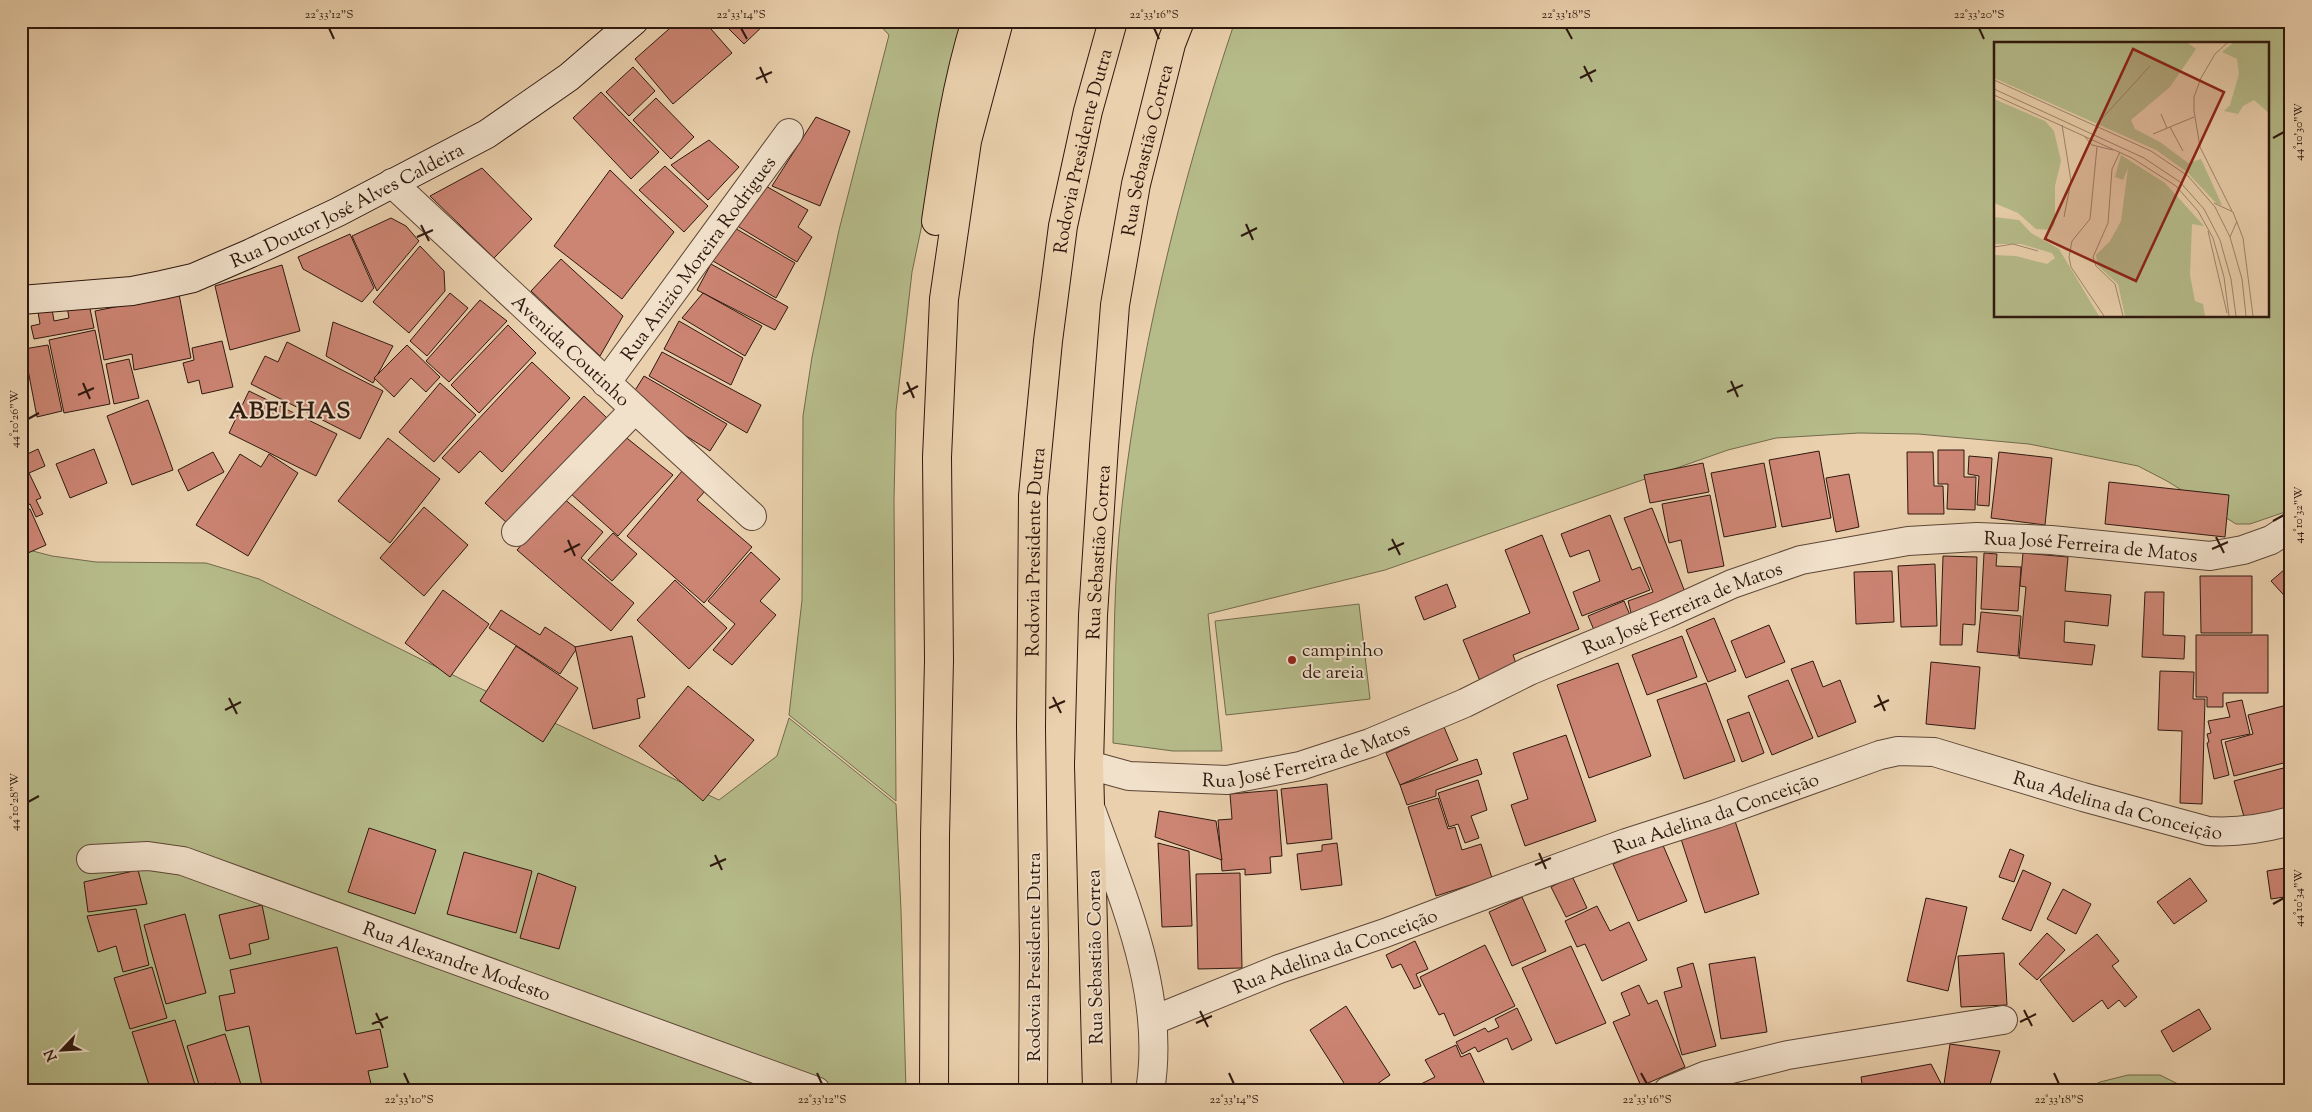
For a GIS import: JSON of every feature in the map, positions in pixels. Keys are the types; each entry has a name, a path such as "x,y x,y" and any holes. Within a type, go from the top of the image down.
{"main road":[{"path":"939,660 919,452 928,279 946,154 969,44 976,21"},
{"path":"934,1091 935,836 939,660 936,457 944,299 968,141 999,21"},
{"name":"Rodovia Presidente Dutra","path":"1033,1091 1034,950 1031,728 1033,496 1048,341 1063,226 1088,110 1113,21"},
{"name":"Rua Sebastião Correa","path":"1097,1091 1089,766 1093,615 1115,305 1136,184 1171,44 1180,21"}],"street":[{"name":"Rua Doutor José Alves Caldeira","path":"21,300 132,291 193,278 338,212 487,134 569,77 634,21"},
{"name":"Rua Anizio Moreira Rodrigues","path":"606,383 789,133"},
{"name":"Avenida Coutinho","path":"392,183 634,409 752,516"},
{"path":"516,532 634,409"},
{"name":"Rua José Ferreira de Matos","path":"1089,766 1129,776 1227,780 1300,766 1370,743 1465,702 1529,671 1666,614 1732,584 1801,560 1908,541 1977,536 2051,540 2210,556 2243,550 2271,540 2291,527"},
{"name":"Rua Adelina da Conceição","path":"1154,1020 1279,970 1385,933 1626,842 1898,751 1934,752 2208,832 2228,833 2251,830 2291,821"},
{"path":"1091,808 1128,911 1147,984 1154,1020 1153,1074 1150,1091"},
{"name":"Rua Alexandre Modesto","path":"92,859 148,856 183,861 816,1091"},
{"path":"1668,1091 1707,1074 1788,1055 2003,1020"}],"green space":[{"path":"876,21 972,21 928,196 912,272 896,411 894,499 896,801 789,715 802,600 803,416 812,357 839,230 889,35"},
{"path":"1235,21 2291,21 2291,510 2250,524 2236,524 2167,481 2138,466 2029,444 1918,434 1859,433 1776,438 1728,450 1385,570 1208,614 1222,751 1173,751 1113,743 1117,561 1126,471 1148,340 1162,275 1196,146"},
{"path":"21,548 52,556 96,562 206,563 259,579 471,684 719,800 777,756 789,718 896,804 906,1091 21,1091"},
{"name":"campinho de areia","path":"1359,604 1370,699 1226,715 1215,621"},
{"path":"2128,1075 2160,1075 2192,1091 2081,1091 2100,1082"}],"building":[{"path":"678,21 704,21 732,53 673,104 635,59"},
{"path":"721,21 768,21 744,44"},
{"path":"633,67 655,91 629,116 606,92"},
{"path":"601,92 659,152 631,179 573,118"},
{"path":"656,98 694,137 671,159 633,120"},
{"path":"816,117 850,131 820,206 772,186"},
{"path":"709,140 739,167 708,200 671,165"},
{"path":"665,166 708,206 684,232 639,190"},
{"path":"482,168 532,219 494,258 430,196"},
{"path":"610,170 674,232 622,299 554,246"},
{"path":"764,185 808,210 798,227 812,237 797,262 734,224"},
{"path":"391,218 406,226 419,241 377,291 352,236"},
{"path":"733,227 795,263 776,298 713,261"},
{"path":"350,234 374,288 362,302 303,269 298,257"},
{"path":"420,246 444,271 445,291 409,333 373,302"},
{"path":"561,259 623,316 600,356 531,291"},
{"path":"711,264 788,307 775,330 697,290"},
{"path":"282,265 300,331 230,350 215,286"},
{"path":"450,293 468,308 427,356 410,341"},
{"path":"703,293 762,326 745,356 682,318"},
{"path":"179,294 191,358 134,370 132,354 104,360 95,311"},
{"path":"480,300 507,321 449,382 426,361"},
{"path":"89,304 94,328 34,339 31,326 40,324 38,312 52,309 54,321 69,318 67,307"},
{"path":"679,321 743,358 731,385 664,349"},
{"path":"333,322 393,346 373,383 326,356"},
{"path":"508,325 536,353 479,413 451,385"},
{"path":"95,330 110,404 64,413 49,340"},
{"path":"222,341 233,387 202,394 199,380 188,383 183,363 194,360 192,348"},
{"path":"287,342 383,391 360,439 251,384 265,356 278,362"},
{"path":"48,345 62,411 37,417 24,349"},
{"path":"407,345 440,377 426,392 411,378 394,397 374,378"},
{"path":"662,352 761,405 747,433 649,376"},
{"path":"129,359 139,398 114,404 106,364"},
{"path":"532,362 570,398 502,472 480,451 459,473 442,458"},
{"path":"644,376 727,424 710,451 629,400"},
{"path":"440,383 476,415 434,462 399,432"},
{"path":"249,391 337,434 316,476 229,433"},
{"path":"584,396 607,418 507,523 485,503"},
{"path":"148,400 173,470 132,485 107,416"},
{"path":"623,435 673,475 618,536 570,493"},
{"path":"388,438 440,479 390,543 338,501"},
{"path":"38,449 45,466 29,473 41,498 36,500 43,514 36,517 30,504 21,508 21,457"},
{"path":"94,449 107,483 70,498 56,464"},
{"path":"1938,450 1964,450 1964,477 1976,477 1975,510 1947,509 1948,484 1938,484"},
{"path":"1819,451 1831,518 1782,527 1769,460"},
{"path":"213,452 224,472 188,491 178,470"},
{"path":"1907,452 1933,452 1934,486 1943,486 1944,514 1908,514"},
{"path":"1999,452 2052,458 2045,525 1991,518"},
{"path":"240,454 261,467 269,454 298,473 248,556 196,525"},
{"path":"1969,456 1992,458 1989,506 1977,505 1979,476 1968,474"},
{"path":"1703,463 1709,492 1650,503 1644,475"},
{"path":"1764,463 1776,527 1724,537 1711,473"},
{"path":"683,470 706,490 697,500 752,547 704,603 627,536"},
{"path":"1849,474 1859,527 1836,532 1826,478"},
{"path":"2109,482 2229,495 2225,537 2105,524"},
{"path":"1710,495 1724,566 1688,573 1681,540 1669,543 1662,504"},
{"path":"562,497 603,532 581,558 634,603 611,631 517,550"},
{"path":"424,507 468,545 424,596 380,558"},
{"path":"1652,508 1685,592 1631,613 1628,601 1653,592 1624,518"},
{"path":"30,509 46,545 21,556 21,512"},
{"path":"1610,515 1632,570 1640,567 1650,590 1582,616 1573,592 1600,581 1589,550 1570,557 1561,534"},
{"path":"613,533 637,554 612,581 588,560"},
{"path":"1542,535 1579,629 1513,655 1517,666 1480,681 1463,640 1530,613 1505,550"},
{"path":"751,552 780,579 760,601 776,615 732,665 713,650 735,624 708,601"},
{"path":"1984,553 1997,554 1996,566 2021,567 2018,611 1981,609"},
{"path":"2023,553 2068,557 2065,591 2111,595 2108,626 2065,621 2064,642 2095,645 2092,665 2019,658 2026,587 2020,586"},
{"path":"1943,556 1977,557 1975,625 1963,624 1962,645 1940,645"},
{"path":"1935,564 1937,626 1901,627 1898,566"},
{"path":"2291,564 2291,603 2271,581"},
{"path":"1892,571 1894,622 1856,624 1854,572"},
{"path":"2200,576 2252,576 2252,633 2201,633"},
{"path":"675,580 727,628 689,669 637,620"},
{"path":"1447,584 1456,607 1424,620 1415,597"},
{"path":"443,590 489,624 450,677 405,643"},
{"path":"2145,592 2164,592 2163,635 2185,636 2184,659 2142,657"},
{"path":"1624,601 1630,615 1594,630 1588,616"},
{"path":"501,610 540,635 545,627 577,648 560,674 489,628"},
{"path":"1981,612 2021,616 2018,656 1977,652"},
{"path":"1714,618 1736,671 1708,682 1686,630"},
{"path":"1769,625 1785,662 1746,678 1731,641"},
{"path":"2196,635 2268,635 2268,693 2223,693 2223,707 2207,707 2207,697 2196,697"},
{"path":"632,636 645,697 637,699 640,718 593,729 575,647"},
{"path":"1682,636 1697,677 1647,695 1632,655"},
{"path":"516,646 578,688 543,742 480,701"},
{"path":"1813,661 1823,687 1840,680 1856,722 1818,737 1791,669"},
{"path":"1931,662 1980,667 1975,729 1926,724"},
{"path":"1618,663 1651,756 1589,778 1557,685"},
{"path":"2160,671 2194,672 2193,699 2205,699 2202,804 2180,803 2182,731 2158,730"},
{"path":"1788,680 1813,738 1772,755 1748,696"},
{"path":"1706,683 1735,761 1684,779 1657,700"},
{"path":"688,686 754,740 703,801 639,746"},
{"path":"2242,700 2250,734 2221,740 2229,775 2214,779 2207,743 2209,742 2207,734 2211,733 2208,721 2230,717 2226,703"},
{"path":"2291,704 2291,761 2234,776 2225,742 2253,734 2248,715"},
{"path":"1749,712 1764,753 1742,762 1727,720"},
{"path":"1444,727 1458,760 1400,785 1386,753"},
{"path":"1566,735 1596,821 1525,846 1511,805 1528,799 1513,753"},
{"path":"1477,759 1482,774 1436,790 1436,796 1407,805 1400,785"},
{"path":"2291,766 2291,812 2246,824 2234,781"},
{"path":"1478,780 1487,810 1471,816 1479,838 1465,843 1458,824 1449,827 1438,793"},
{"path":"1327,784 1332,839 1287,844 1281,789"},
{"path":"1277,790 1282,856 1270,857 1271,873 1245,875 1245,869 1222,871 1218,820 1232,819 1230,794"},
{"path":"1438,798 1448,829 1455,827 1462,850 1481,844 1492,878 1436,896 1408,807"},
{"path":"1159,811 1216,821 1222,860 1155,837"},
{"path":"1735,821 1759,894 1705,913 1681,839"},
{"path":"369,828 436,850 415,914 348,892"},
{"path":"1158,843 1189,851 1192,926 1162,927"},
{"path":"1337,843 1342,885 1301,890 1297,854 1322,851 1322,845"},
{"path":"1662,843 1687,901 1638,921 1613,864"},
{"path":"2010,849 2024,855 2014,882 1999,877"},
{"path":"464,852 532,871 516,933 447,914"},
{"path":"2291,867 2291,896 2271,899 2267,871"},
{"path":"138,870 147,904 88,912 84,882"},
{"path":"2023,870 2051,883 2031,931 2002,919"},
{"path":"538,873 576,887 559,949 520,938"},
{"path":"1240,873 1242,968 1198,969 1196,874"},
{"path":"1572,876 1587,908 1566,917 1551,887"},
{"path":"2190,878 2207,901 2174,924 2157,902"},
{"path":"2063,889 2091,904 2076,934 2047,919"},
{"path":"1522,897 1546,951 1512,966 1489,912"},
{"path":"1926,898 1967,907 1948,991 1907,981"},
{"path":"262,905 269,939 249,944 251,954 230,959 219,915"},
{"path":"1597,906 1610,931 1629,922 1647,960 1602,981 1585,944 1577,947 1565,921"},
{"path":"136,909 149,965 123,972 116,946 98,952 87,916"},
{"path":"185,914 206,993 166,1004 144,925"},
{"path":"2047,933 2065,950 2037,980 2019,964"},
{"path":"2097,934 2119,961 2112,966 2137,997 2125,1007 2119,1000 2108,1009 2102,1000 2073,1022 2040,980"},
{"path":"1415,941 1428,969 1416,974 1421,986 1414,989 1401,964 1392,968 1386,955"},
{"path":"1485,945 1515,1006 1454,1036 1444,1013 1439,1015 1420,977"},
{"path":"1571,946 1606,1023 1556,1044 1522,968"},
{"path":"337,947 356,1034 380,1029 388,1067 368,1071 371,1084 361,1086 362,1091 263,1091 249,1026 226,1031 219,996 235,993 230,970"},
{"path":"2004,953 2007,1005 1961,1007 1958,956"},
{"path":"1755,957 1767,1032 1721,1039 1709,964"},
{"path":"1693,963 1716,1046 1682,1055 1664,992 1682,987 1677,968"},
{"path":"152,967 167,1018 130,1029 114,978"},
{"path":"1639,985 1648,1004 1657,1000 1685,1067 1641,1086 1613,1022 1630,1015 1621,993"},
{"path":"1346,1006 1390,1075 1367,1091 1349,1091 1310,1030"},
{"path":"1517,1008 1532,1040 1512,1050 1507,1038 1478,1052 1475,1047 1462,1054 1456,1042 1485,1028 1488,1032 1499,1027 1495,1019"},
{"path":"2199,1009 2211,1029 2173,1052 2161,1031"},
{"path":"175,1020 196,1088 188,1091 151,1091 132,1032"},
{"path":"225,1034 243,1091 218,1091 216,1083 200,1088 187,1046"},
{"path":"1950,1044 2000,1051 1988,1091 1953,1091 1944,1084"},
{"path":"1456,1045 1461,1057 1470,1053 1488,1091 1415,1091 1413,1088 1435,1077 1425,1060"},
{"path":"1931,1064 1945,1091 1863,1091 1861,1077"}],"place":[{"name":"campinho de areia","path":"1292,660"}],"district":[{"name":"ABELHAS","path":"290,410"}]}
